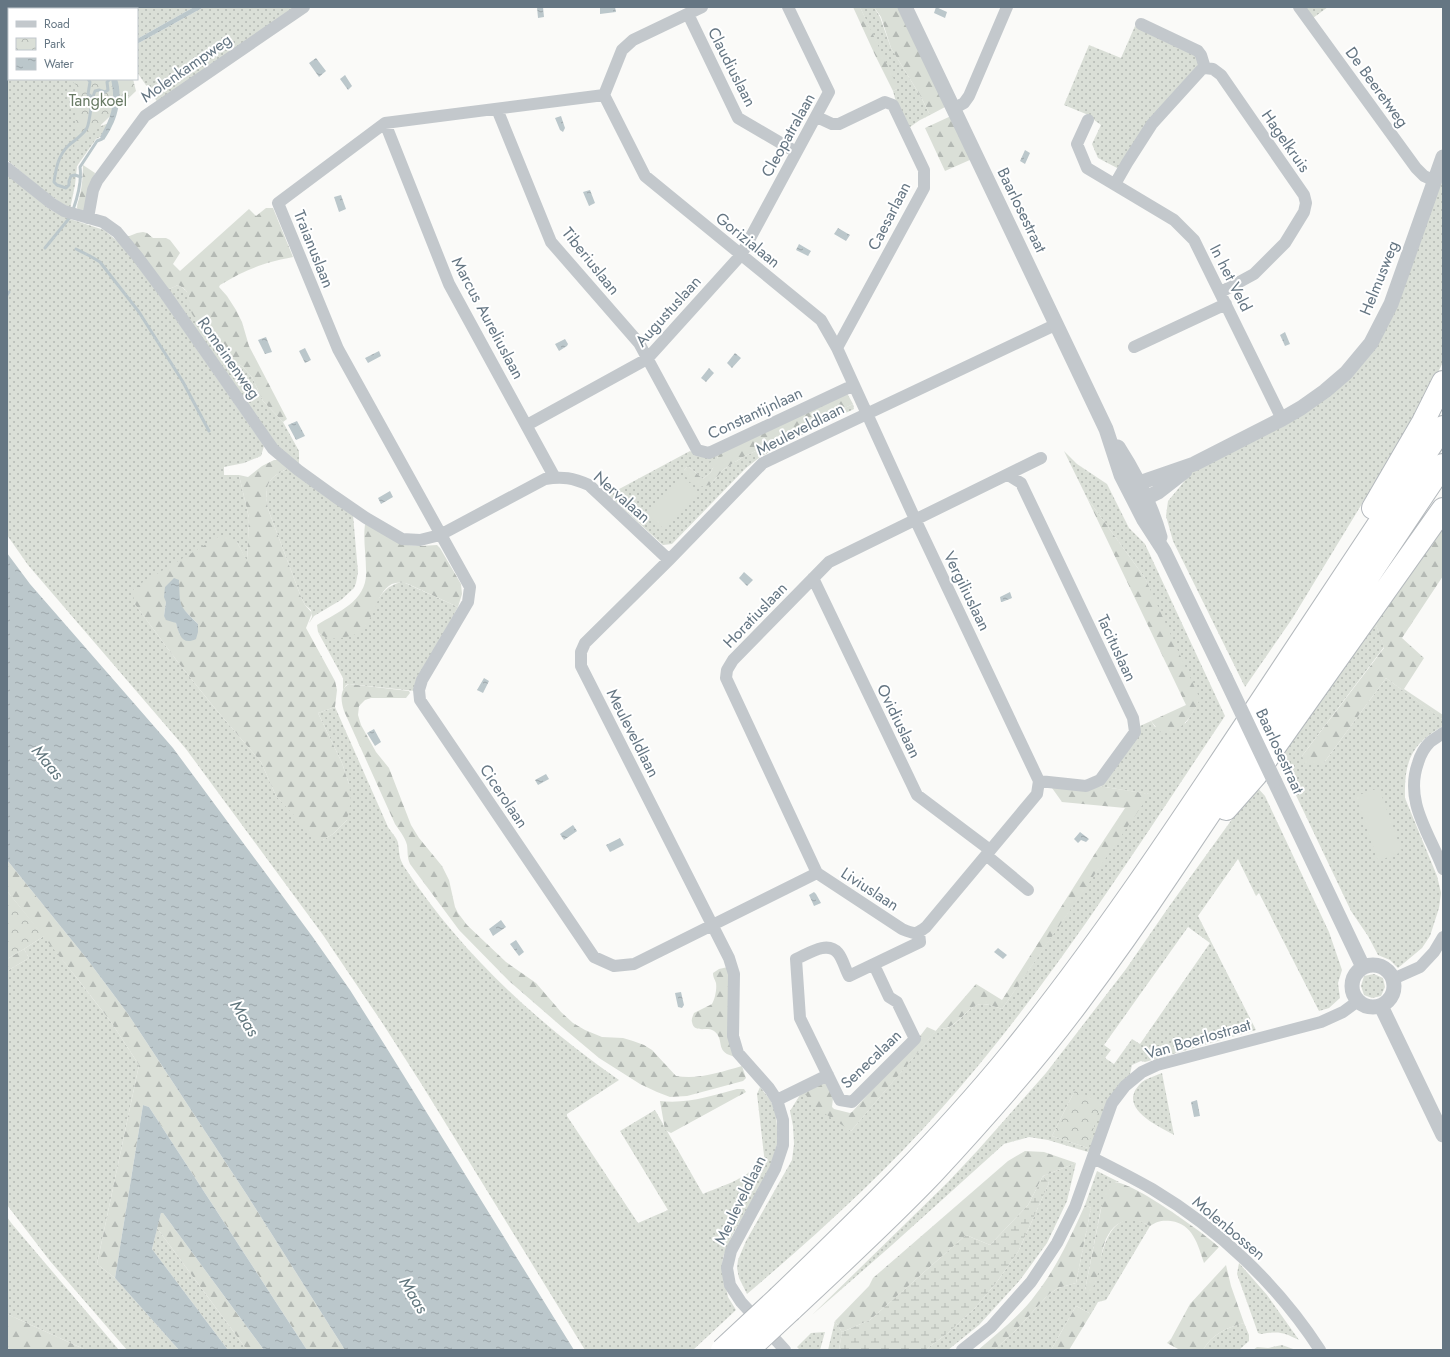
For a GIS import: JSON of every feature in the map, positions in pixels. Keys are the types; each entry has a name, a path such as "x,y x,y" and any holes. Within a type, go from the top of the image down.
{"highway":[{"path":"1321,610 1376,501 1423,422 1443,382"},
{"path":"748,1350 785,1304 854,1225 914,1164 977,1094 1011,1054 1072,976 1186,815 1443,427"},
{"path":"722,1350 785,1304 888,1218 932,1174 1041,1050 1132,928 1443,465"},
{"path":"1171,871 1256,775 1443,508"}],"street":[{"name":"Molenkampweg","path":"83,217 97,181 145,116 304,7"},
{"path":"604,95 622,50 633,40 702,7"},
{"name":"Cleopatralaan","path":"741,255 830,92 788,7"},
{"name":"Baarlosestraat","path":"905,7 1106,429 1121,475 1133,486 1141,501 1144,520 1164,551 1363,967"},
{"path":"953,109 964,103 969,96 1007,7"},
{"name":"De Beeretweg","path":"1299,7 1416,168 1424,176 1435,181"},
{"name":"Claudiuslaan","path":"688,14 738,118 796,152"},
{"path":"1115,184 1152,124 1201,70 1205,68 1201,55 1198,51 1141,24"},
{"name":"Hagelkruis","path":"1205,68 1213,69 1221,75 1304,195 1306,204 1304,212 1285,243 1254,274 1221,292"},
{"name":"Traianuslaan","path":"440,535 338,349 278,203 385,123 604,95"},
{"name":"Gorizialaan","path":"604,95 645,176 821,320 837,348 867,414"},
{"name":"Caesarlaan","path":"817,117 832,124 839,124 884,102 893,105 924,170 924,188 837,348"},
{"name":"Tiberiuslaan","path":"497,108 551,242 639,343 647,359"},
{"name":"In het Veld","path":"1088,120 1077,144 1087,168 1174,220 1194,240 1221,292 1282,419"},
{"name":"Marcus Aureliuslaan","path":"385,123 449,284 555,478"},
{"name":"Helmusweg","path":"1133,486 1194,464 1282,419 1325,391 1346,373 1371,343 1391,304 1443,157"},
{"name":"Romeinenweg","path":"7,168 51,203 64,211 103,222 117,232 138,256 273,449 298,470 334,496 402,540 420,540 440,535"},
{"name":"Augustuslaan","path":"527,425 647,359 741,255"},
{"path":"1134,347 1226,304"},
{"name":"Meuleveldlaan","path":"785,1350 741,1302 730,1285 728,1268 731,1251 775,1169 783,1145 783,1120 777,1100 769,1088 738,1053 732,1036 734,974 729,958 581,666 581,652 585,643 763,463 1057,324"},
{"name":"Constantijnlaan","path":"647,359 697,450 709,453 854,385"},
{"name":"Vergiliuslaan","path":"867,414 915,519 1039,780"},
{"path":"915,519 1041,458"},
{"name":"Helmusweg","path":"1141,501 1158,492 1194,464"},
{"name":"Tacituslaan","path":"1008,475 1020,483 1133,718 1135,732 1100,780 1086,786 1039,780"},
{"name":"Nervalaan","path":"440,535 545,480 555,478 573,478 590,485 668,560"},
{"name":"Horatiuslaan","path":"817,873 726,678 727,670 733,660 829,562 915,519"},
{"name":"Cicerolaan","path":"440,535 470,587 468,602 422,680 419,690 420,700 594,957 614,966 634,964 712,925"},
{"name":"Ovidiuslaan","path":"812,578 917,795 988,852"},
{"path":"1442,863 1416,808 1413,790 1414,773 1420,755 1430,743 1443,733"},
{"path":"918,933 926,927 1037,794 1039,780"},
{"path":"988,852 1028,890"},
{"name":"Liviuslaan","path":"712,925 817,873 902,929 913,933 918,933"},
{"name":"Senecalaan","path":"874,965 889,997 897,1002 915,1039 852,1102 840,1100 800,1018 796,959 822,947 831,947 838,953 849,976 920,942 918,933"},
{"path":"1393,979 1420,967 1434,952 1443,937"},
{"path":"1369,965 1380,966 1390,973 1393,979 1394,990 1392,995 1389,1000 1381,1006 1368,1007 1358,1001 1353,993 1352,985 1355,974 1363,967 1369,965"},
{"name":"Van Boerlostraat","path":"1093,1158 1112,1103 1125,1086 1142,1072 1157,1065 1321,1022 1343,1012 1358,1001"},
{"path":"1381,1006 1443,1135"},
{"name":"Senecalaan","path":"777,1100 828,1075"},
{"path":"962,1350 991,1327 1031,1282 1057,1243 1075,1207 1093,1158"},
{"name":"Molenbossen","path":"1093,1158 1152,1189 1215,1232 1274,1288 1308,1331 1320,1350"}],"green space":[{"path":"7,7 30,7 8,8 8,80 91,80 101,126 109,123 77,166 70,209 44,191 7,160"},
{"path":"14,7 108,8 14,8"},
{"path":"194,7 138,38 138,8 95,8"},
{"path":"204,7 296,7 158,103 138,73 138,43"},
{"path":"853,7 860,7 898,88 897,89 893,91"},
{"path":"860,7 874,7 880,17 891,48 921,97 930,115 910,127 899,110 893,91 897,89"},
{"path":"874,7 900,7 947,106 930,115 921,97 891,48 881,17"},
{"path":"1305,7 1328,7 1313,18"},
{"path":"1135,26 1197,55 1200,65 1119,169 1098,158 1092,144 1101,125 1086,114 1064,105 1089,45 1121,58"},
{"name":"Tangkoel","path":"71,80 133,80 136,91 74,151 78,87"},
{"path":"951,116 972,159 945,171 925,128"},
{"path":"83,165 95,173 86,208 82,214 77,208 82,184"},
{"path":"7,174 51,210 67,218 104,230 121,244 135,260 264,446 261,456 244,463 224,467 224,475 239,475 249,518 247,562 237,542 134,603 177,661 261,762 276,796 323,840 333,834 347,820 349,784 342,763 318,713 335,707 388,827 397,841 401,861 427,899 450,929 502,984 559,1035 619,1080 567,1114 567,1116 638,1223 668,1210 620,1131 655,1110 703,1194 740,1178 752,1170 755,1165 765,1164 757,1094 760,1087 771,1101 776,1114 778,1141 769,1171 733,1234 723,1257 722,1268 728,1297 736,1310 693,1350 585,1350 422,1085 323,935 186,749 28,565 7,535"},
{"path":"1443,174 1443,362 1422,405 1292,619 1245,687 1173,541 1166,516 1168,501 1193,471 1284,423 1374,345"},
{"path":"266,208 273,208 293,257 255,267 229,279 219,287 227,296 242,322 249,346 287,419 283,422 263,401 252,377 243,367 221,352 217,336 213,330 194,317 191,312 186,291 178,285 167,290 127,237 143,232 147,233 153,238 166,238 170,240 180,253 173,264 180,271 249,209 256,216"},
{"path":"178,285 188,293 191,309 216,333 221,352 243,367 252,377 263,401 283,422 299,451 299,466 274,445 167,290"},
{"path":"847,393 853,404 743,457 724,469 710,485 698,487 688,481 684,470 688,466 703,479 711,472 721,450"},
{"path":"853,404 854,409 760,457 746,468 672,544 663,545 608,495 690,451 695,454 721,450 711,472 703,479 688,466 684,470 710,485 724,469 743,457"},
{"path":"1064,451 1077,464 1107,484 1129,528 1145,544 1225,716 1055,967 981,1063 919,1134 872,1182 823,1228 747,1294 739,1278 737,1268 738,1260 746,1241 792,1160 794,1144 790,1111 803,1090 851,1131 939,1027 944,1029 948,1028 973,1007 980,1004 987,1004 1002,1009 1149,794 1098,786 1140,726 1151,721 1155,727 1186,723 1196,707 1145,578 1087,498"},
{"path":"731,452 733,458 712,468 709,463"},
{"path":"274,460 278,460 289,468 276,475 269,483 266,494 268,509 301,597 305,605 312,613 306,628 335,681 337,690 335,707 318,713 342,763 349,784 351,801 347,820 333,834 323,840 317,840 276,796 261,762 177,661 134,603 133,590 140,584 218,537 230,536 237,542 247,561 249,518 239,475 248,477 262,466","holes":["166,602 180,604 198,624 180,635 176,623 164,616"]},
{"path":"289,468 353,515 358,572 354,588 341,600 314,616 309,623 312,617 311,610 305,605 301,597 268,509 266,494 269,483 272,479"},
{"path":"681,478 699,495 664,529 646,513"},
{"path":"1087,498 1145,578 1200,699 1185,723 1174,730 1160,732 1151,721 1186,705"},
{"path":"1443,520 1443,576 1402,638 1424,658 1404,689 1443,715 1443,718 1441,719 1386,678 1323,764 1305,764 1302,756 1384,648 1374,619"},
{"path":"365,524 407,545 437,545 461,584 462,594 458,607 408,584 398,583 390,585 384,591 371,617 361,631 354,635 341,638 329,638 318,632 317,625 343,610 362,590 366,570 364,536"},
{"path":"403,582 458,607 417,682 415,691 349,684 346,685 343,690 343,678 318,632 321,635 365,626 383,592 395,584"},
{"path":"1374,619 1384,647 1302,756 1323,764 1386,678 1443,720 1443,726 1423,740 1412,755 1408,764 1405,785 1405,798 1437,876 1441,893 1439,908 1430,936 1422,948 1398,968 1390,960 1378,955 1368,936 1351,911 1284,770 1280,753"},
{"path":"349,684 409,691 410,693 406,698 371,698 365,700 359,706 358,715 361,725 376,752 389,768 411,825 419,838 442,866 449,880 455,907 467,925 506,962 536,983 561,1012 573,1023 585,1030 602,1037 623,1038 644,1045 652,1050 676,1076 701,1076 742,1066 746,1078 743,1081 687,1096 670,1097 657,1092 640,1084 599,1058 509,981 459,930 410,864 405,839 395,824 344,711 342,704 342,692"},
{"path":"1098,786 1150,794 1002,1009 987,1004 980,1004 973,1007 948,1028 943,1029 939,1027 976,984 1002,1000 1125,808 1062,802 1052,788"},
{"path":"1256,786 1265,796 1329,932 1342,970 1338,983 1340,998 1329,1008 1319,1011 1259,893 1256,896 1238,859 1198,916 1256,1030 1145,1062 1141,1061 1132,1065 1130,1074 1088,1152 1048,1140 1029,1137 1004,1144 812,1315 948,1182 1046,1073 1126,969","holes":["1188,927 1210,943 1140,1044 1132,1039 1114,1064 1105,1058 1111,1050 1104,1045","1075,1090 1088,1148 1052,1136"]},
{"path":"1379,788 1402,852 1378,861 1356,796"},
{"path":"7,860 87,959 128,1014 247,1195 345,1350 307,1350 149,1107 143,1105 115,1278 97,1264 139,1065 111,1022 7,891"},
{"path":"7,891 44,936 7,959"},
{"path":"44,936 111,1022 139,1065 97,1264 115,1278 179,1350 127,1350 50,1261 7,1205 7,971 29,958 24,949"},
{"path":"24,949 29,958 7,971 7,959"},
{"path":"728,967 737,1057 725,1053 722,1049 719,1038 714,1031 695,1028 692,1021 694,1013 712,1004 713,1002 716,994 716,982 713,973 719,969"},
{"path":"1374,974 1383,978 1385,987 1381,996 1372,998 1364,995 1361,986 1364,976"},
{"path":"927,1027 936,1031 851,1131 812,1105 803,1090 825,1081 833,1098 832,1107 834,1109 850,1113 852,1112"},
{"path":"1162,1073 1174,1135 1148,1120 1137,1109 1134,1103 1133,1097 1139,1085 1145,1080"},
{"path":"737,1089 744,1089 746,1092 671,1133 665,1130 660,1101 670,1102 690,1100 709,1097"},
{"path":"1075,1090 1101,1102 1088,1148 1052,1136"},
{"path":"1025,1151 1044,1152 1076,1163 1043,1176 1028,1205 990,1245 966,1235 870,1320 842,1332 835,1321 869,1286 873,1278 1008,1161"},
{"path":"1076,1163 1067,1201 1047,1243 1020,1280 979,1325 948,1350 925,1350 948,1333 975,1308 996,1283 1018,1252 1049,1183 1043,1176"},
{"path":"1097,1171 1119,1182 1115,1182 1101,1208 1085,1290 1095,1283 1104,1246 1109,1235 1116,1226 1125,1221 1136,1220 1150,1226 1106,1300 1098,1302 1091,1314 1076,1306 1051,1350 994,1350 1016,1330 1048,1295 1058,1288 1076,1283 1091,1208 1085,1205"},
{"path":"1043,1176 1049,1183 1018,1252 996,1283 975,1308 948,1333 925,1350 839,1350 842,1332 870,1320 966,1235 990,1245 1028,1205"},
{"path":"1113,1182 1135,1189 1167,1208 1219,1247 1204,1263 1194,1236 1185,1226 1171,1221 1157,1222 1150,1226 1137,1221 1125,1221 1115,1227 1106,1239 1096,1281 1089,1295 1085,1290 1104,1194"},
{"path":"1085,1205 1091,1208 1076,1283 1058,1288 1048,1295 1016,1330 994,1350 978,1350 1030,1302 1044,1284 1069,1240"},
{"path":"161,1213 163,1213 264,1350 247,1350 157,1228"},
{"path":"7,1217 119,1350 86,1350 7,1314"},
{"path":"157,1228 247,1350 228,1350 152,1249"},
{"path":"1239,1263 1267,1295 1299,1340 1281,1333 1258,1333 1237,1274"},
{"path":"1226,1265 1231,1286 1244,1323 1216,1335 1203,1350 1180,1350 1167,1343 1171,1339 1190,1304"},
{"path":"1076,1306 1091,1314 1069,1350 1051,1350"},
{"path":"7,1314 86,1350 7,1350"},
{"path":"835,1321 842,1332 839,1350 828,1350"},
{"path":"1244,1323 1249,1335 1249,1341 1239,1350 1203,1350 1216,1335"},
{"path":"825,1332 820,1350 800,1350 797,1347 811,1333"},
{"path":"1282,1345 1296,1350 1253,1350 1257,1347 1268,1348"}],"water":[{"path":"194,7 204,7 138,43 138,38"},
{"path":"537,7 543,7 544,17 538,18"},
{"path":"615,7 616,12 600,14 600,8"},
{"path":"936,7 947,12 945,18 934,13"},
{"path":"316,58 326,71 319,77 309,63"},
{"path":"345,75 352,86 348,90 340,79"},
{"path":"111,80 117,80 119,84 119,102 114,121 104,140 100,137 112,109"},
{"path":"561,116 565,128 563,132 560,130 555,118"},
{"path":"1025,150 1030,153 1025,164 1020,161"},
{"path":"590,190 595,203 589,206 583,192"},
{"path":"341,195 346,209 339,212 334,197"},
{"path":"838,228 850,235 846,241 834,234"},
{"path":"799,244 811,251 808,256 796,250"},
{"path":"1285,332 1290,344 1285,346 1280,335"},
{"path":"266,337 272,352 265,354 258,340"},
{"path":"565,339 568,344 567,346 559,351 555,344"},
{"path":"305,348 311,360 305,363 299,351"},
{"path":"379,351 381,356 368,363 365,358"},
{"path":"735,353 741,358 732,368 727,363"},
{"path":"709,368 714,373 706,382 701,378"},
{"path":"297,421 305,436 296,440 288,425"},
{"path":"390,491 393,497 381,504 378,498"},
{"name":"Maas","path":"7,553 30,584 173,748 312,936 350,990 574,1350 345,1350 247,1195 128,1014 87,959 7,860"},
{"path":"744,572 753,580 747,586 739,578"},
{"path":"174,578 179,580 180,601 184,609 198,624 196,639 191,641 184,640 178,631 176,623 166,620 164,616 166,602 164,597 165,587"},
{"path":"1010,592 1012,598 1001,602 1000,597"},
{"path":"484,678 489,681 483,693 477,690"},
{"path":"374,729 381,742 375,746 367,733"},
{"path":"546,774 549,779 538,785 535,780"},
{"path":"573,825 577,831 564,840 560,834"},
{"path":"1080,832 1089,839 1086,842 1081,840 1078,843 1074,839"},
{"path":"620,838 624,845 610,852 606,845"},
{"path":"814,892 821,903 814,906 809,895"},
{"path":"501,920 506,927 493,936 489,929"},
{"path":"516,940 524,952 519,956 510,944"},
{"path":"998,948 1007,955 1003,959 994,952"},
{"path":"681,992 684,1005 682,1008 678,1007 675,993"},
{"path":"1197,1100 1200,1116 1194,1117 1191,1102"},
{"path":"143,1105 149,1107 307,1350 264,1350 163,1213 161,1213 152,1249 228,1350 179,1350 115,1278"}],"waterway":[{"path":"89,80 90,82 88,94 92,97"},
{"path":"81,177 75,175 71,176 69,185 66,188 57,185 54,182 62,153 87,128 95,91 99,90 105,92 108,90 107,82 109,80"},
{"path":"73,210 79,189 80,167 97,141 102,139 104,136"},
{"path":"45,248 71,216"},
{"path":"76,249 100,262 139,312 183,382 209,431"}]}
